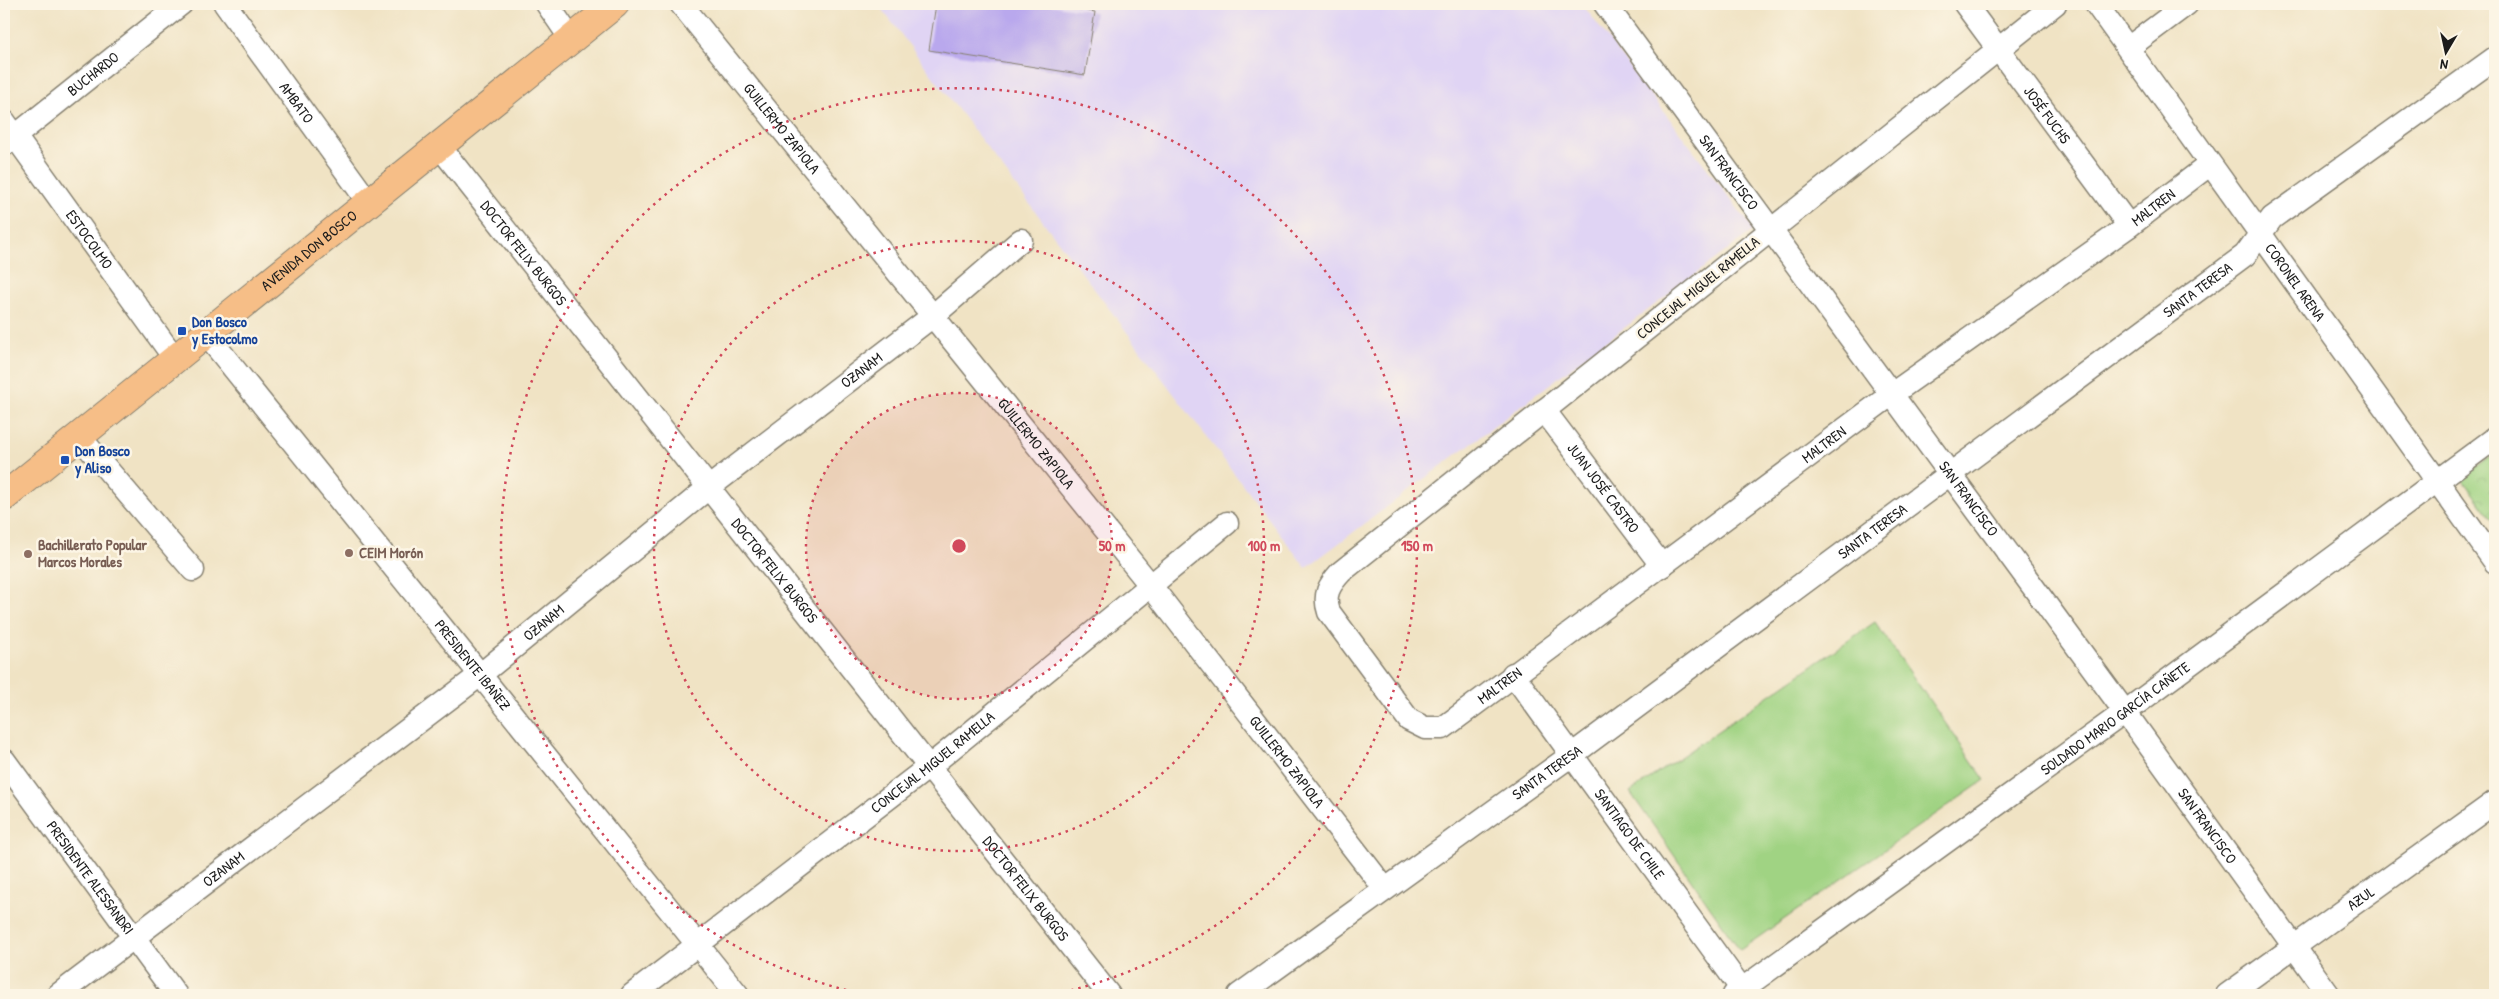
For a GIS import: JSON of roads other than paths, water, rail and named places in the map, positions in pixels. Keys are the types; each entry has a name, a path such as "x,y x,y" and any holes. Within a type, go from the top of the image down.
{"main road":[{"name":"AVENIDA DON BOSCO","path":"4,497 78,435 440,147 571,38 615,4"}],"street":[{"name":"BUCHARDO","path":"7,134 181,4"},
{"name":"AMBATO","path":"225,4 369,203"},
{"path":"546,4 571,38"},
{"name":"GUILLERMO ZAPIOLA","path":"681,4 934,314 1150,586 1385,889"},
{"name":"SAN FRANCISCO","path":"1604,4 2126,712 2329,995"},
{"name":"JOSÉ FUCHS","path":"1965,4 2129,226"},
{"name":"CONCEJAL MIGUEL RAMELLA","path":"1443,728 1425,728 1409,720 1329,612 1326,594 1331,582 1341,572 2055,4"},
{"name":"CORONEL ARENA","path":"2096,4 2495,562"},
{"path":"2128,48 2187,4"},
{"name":"SANTA TERESA","path":"1239,995 1573,754 2244,255 2272,218 2495,58"},
{"name":"ESTOCOLMO","path":"7,134 175,359"},
{"name":"DOCTOR FELIX BURGOS","path":"440,147 707,489 930,766 1109,995"},
{"name":"MALTREN","path":"1443,728 1513,674 1662,566 1892,394 2129,226 2209,164"},
{"name":"OZANAM","path":"58,995 135,939 480,675 707,489 934,314 1021,240"},
{"name":"PRESIDENTE IBAÑEZ","path":"206,334 738,995"},
{"name":"JUAN JOSÉ CASTRO","path":"1544,410 1662,566"},
{"path":"78,435 193,570"},
{"name":"SOLDADO MARIO GARCÍA CAÑETE","path":"1741,993 2126,712 2495,438"},
{"name":"CONCEJAL MIGUEL RAMELLA","path":"632,995 930,766 1227,523"},
{"name":"SANTIAGO DE CHILE","path":"1513,674 1573,754 1741,993"},
{"name":"PRESIDENTE ALESSANDRI","path":"4,760 176,995"},
{"name":"AZUL","path":"2227,995 2495,802"}],"place":[{"name":"Don Bosco y Estocolmo","path":"182,331"},
{"name":"Don Bosco y Aliso","path":"65,460"},
{"name":"CEIM Morón","path":"349,553"},
{"name":"Bachillerato Popular Marcos Morales","path":"28,554"}]}
